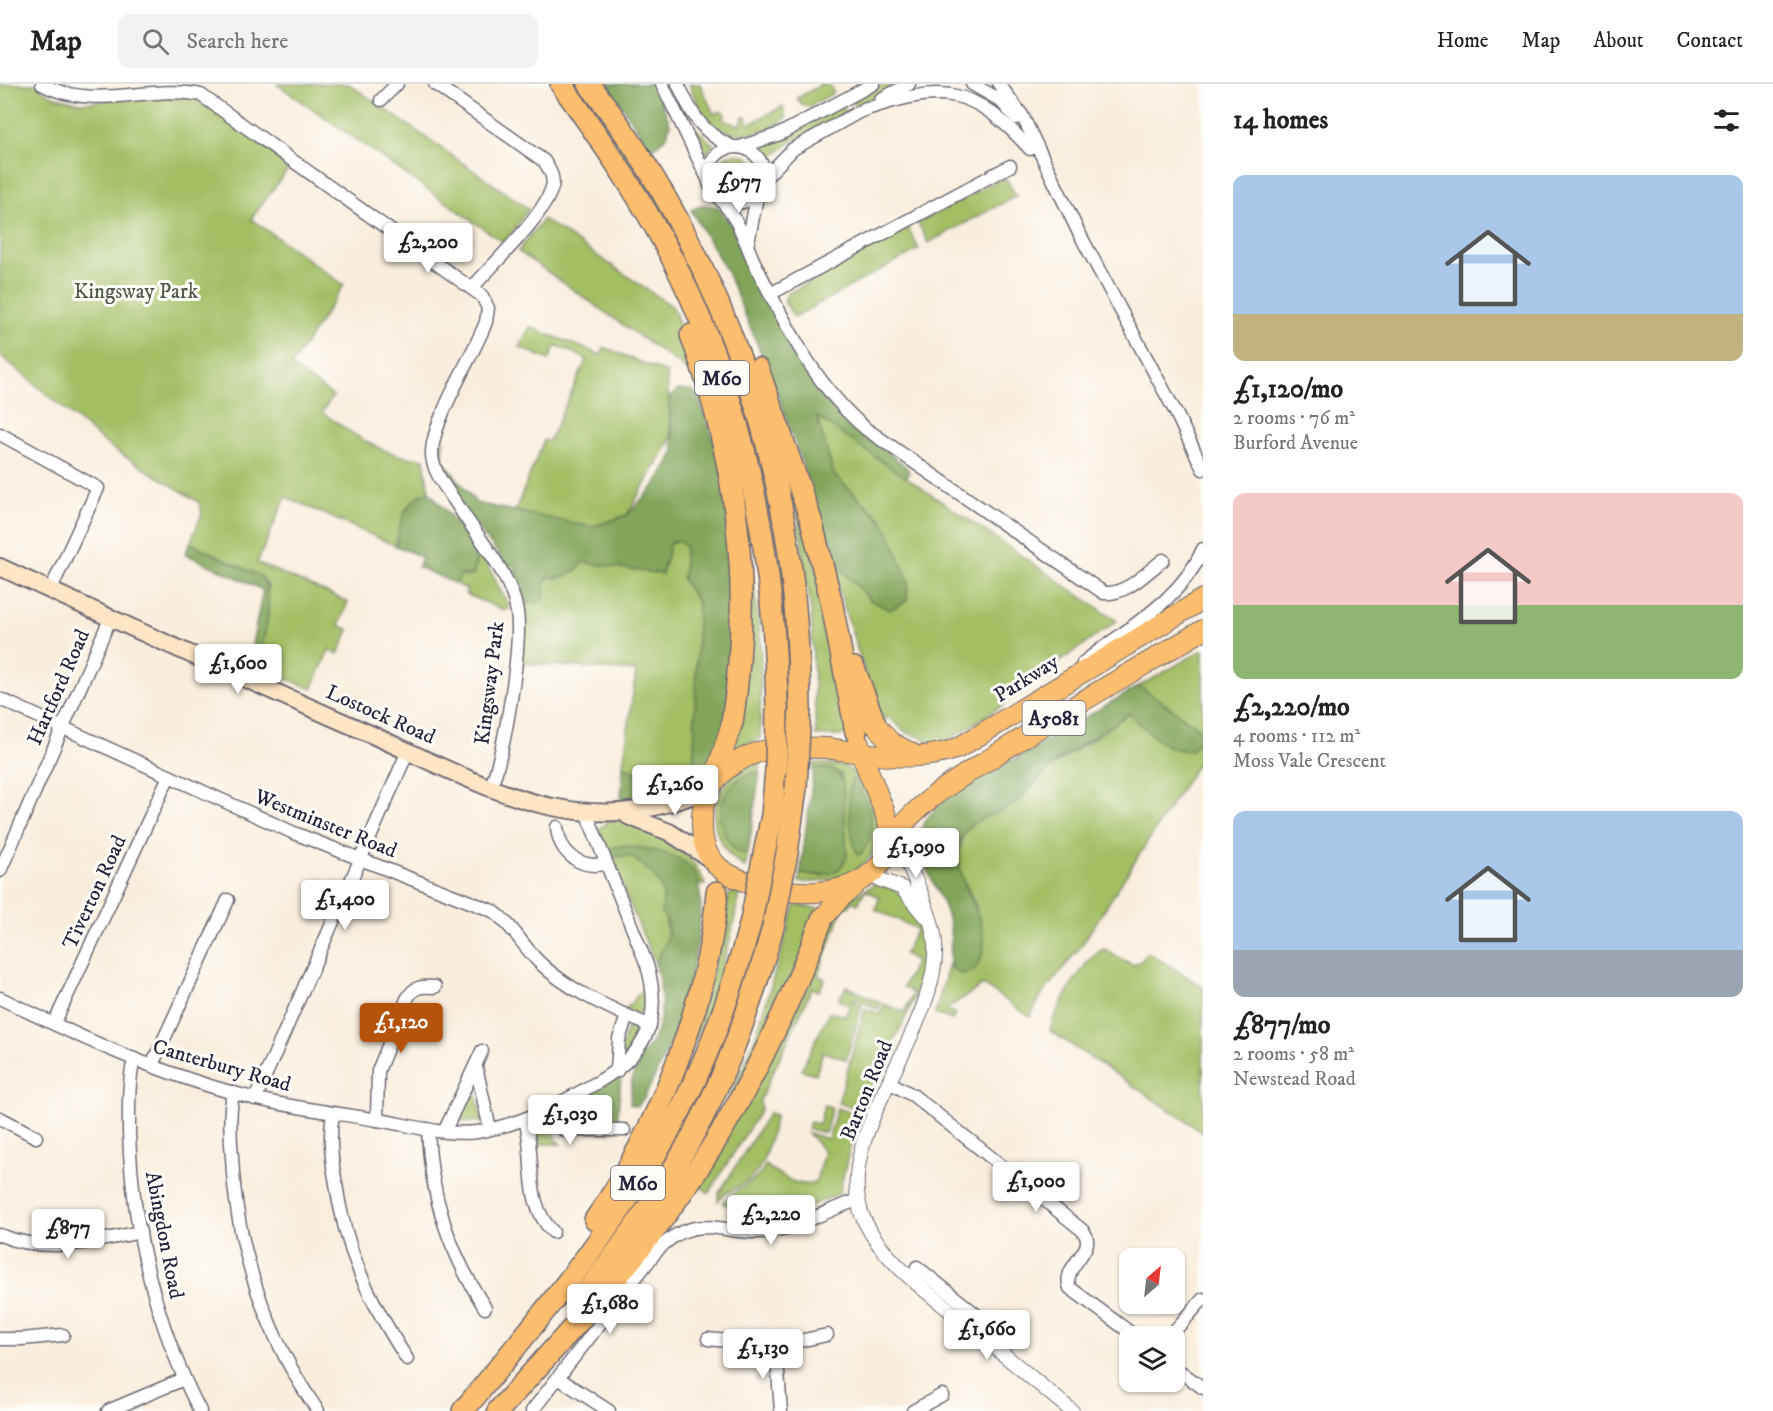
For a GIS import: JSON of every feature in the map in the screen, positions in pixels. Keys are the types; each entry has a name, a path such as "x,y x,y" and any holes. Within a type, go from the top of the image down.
{"highway":[{"name":"M60","path":"469,1404 611,1222 662,1143 706,1055 726,1004 751,921 772,815 776,769 777,708 771,589 755,491 742,438 701,320 677,268 620,170 561,84"},
{"name":"M60","path":"493,1411 630,1235 682,1155 733,1050 758,980 773,927 796,788 800,708 792,571 768,448 742,362 702,268 646,167 589,84"},
{"name":"M60","path":"620,170 693,340 709,387 730,470 738,519 743,595 740,659 732,723"},
{"name":"M60","path":"677,221 723,295 754,359 812,520 864,736"},
{"name":"Parkway","path":"864,736 923,755 958,748 1041,695 1203,599"},
{"name":"A5081","path":"893,838 910,814 926,800 1023,737 1203,630"},
{"path":"717,892 713,862 705,846 701,820 732,723"},
{"path":"711,785 741,758 768,749 826,748 864,736 890,742 900,749 923,755"},
{"path":"822,920 841,897 886,856 893,838 864,736"},
{"path":"713,862 739,879 789,891 827,893 864,878"},
{"name":"M60","path":"469,1404 599,1215 633,1156 665,1090 691,1021 713,931 717,892"},
{"name":"M60","path":"498,1411 601,1296 692,1178 765,1051 822,920"}],"main road":[{"name":"Lostock Road","path":"0,567 110,619 408,751 537,804 586,812 619,813 668,806 711,785"},
{"name":"Lostock Road","path":"619,813 663,829 713,862"}],"street":[{"name":"Kingsway Park","path":"42,84 72,95 152,85 182,87 211,100 473,287 486,302 486,322 436,433 431,454 437,473 500,572 516,605 518,627 510,694 502,747 491,786"},
{"path":"381,100 397,84"},
{"path":"435,84 544,161 552,176 553,185 549,196 523,231 473,287"},
{"path":"662,84 710,186 733,212 770,294 808,363 839,405 866,429 1104,592 1115,594 1123,590 1163,560"},
{"path":"678,84 700,126 712,137 755,155 760,162 764,179"},
{"path":"707,178 711,161 717,154 780,134 873,84"},
{"path":"748,242 758,192 764,179 793,149 909,84"},
{"path":"972,84 991,93 1008,108 1022,129 1030,148"},
{"path":"999,84 1022,115 1043,163 1175,411 1203,470"},
{"path":"861,111 928,92 961,95 991,109 1043,163"},
{"path":"770,294 1010,166"},
{"path":"720,199 736,203 752,198 758,192"},
{"path":"0,434 98,488 50,591"},
{"path":"1041,695 1174,592 1188,577 1203,549"},
{"name":"Hartford Road","path":"0,871 110,619"},
{"name":"Westminster Road","path":"0,699 294,833 494,911 505,919 525,947 554,976 650,1026"},
{"path":"255,1099 408,751"},
{"name":"Tiverton Road","path":"54,1024 169,776"},
{"path":"586,812 604,864 651,976 654,1005 650,1026"},
{"path":"557,826 558,839 578,863 587,866 604,864"},
{"name":"Barton Road","path":"893,838 909,864 932,926 935,955 926,1002 874,1116 861,1154 856,1184 857,1200 864,1220 878,1244 897,1265 927,1282 978,1324 1072,1411"},
{"path":"864,878 902,888 932,926"},
{"path":"152,1065 228,900"},
{"path":"377,1120 378,1071 407,999 411,992 422,986 435,987"},
{"name":"Canterbury Road","path":"1,1001 134,1059 233,1093 333,1114 428,1129 474,1132 525,1119 557,1105 617,1071 639,1049 650,1026"},
{"path":"617,1071 619,1039 627,1016"},
{"path":"445,1130 482,1051"},
{"name":"Abingdon Road","path":"134,1059 129,1107 130,1150 140,1233 157,1304 184,1378 201,1411"},
{"path":"476,1067 490,1129"},
{"path":"889,1082 914,1095 1086,1234 1087,1245 1069,1273 1067,1282 1070,1288 1121,1326"},
{"path":"233,1093 232,1176 236,1207 252,1277 287,1360 318,1411"},
{"path":"557,1105 560,1124 564,1130 624,1130"},
{"path":"333,1114 332,1164 337,1196 353,1258 374,1307 407,1359"},
{"path":"0,1119 36,1137"},
{"path":"525,1119 530,1133 535,1200 544,1223 553,1232"},
{"path":"428,1129 431,1176 442,1224 460,1266 485,1308"},
{"path":"532,1411 655,1253 670,1239 687,1230 704,1226 759,1232 780,1229 810,1220 857,1200"},
{"path":"0,1235 24,1243 67,1245 140,1233"},
{"path":"917,1267 927,1282"},
{"path":"1179,1326 1203,1299"},
{"path":"978,1324 1008,1340"},
{"path":"0,1339 22,1340 63,1335"},
{"path":"708,1339 776,1346 827,1335"},
{"path":"776,1346 781,1411"},
{"path":"1185,1374 1203,1388"},
{"path":"108,1411 184,1378"},
{"path":"558,1378 609,1411"},
{"path":"913,1411 942,1395"}],"green space":[{"name":"Kingsway Park","path":"0,84 35,84 52,96 82,103 170,92 198,100 292,164 251,219 344,285 291,366 333,396 322,412 333,420 382,449 410,458 424,459 429,491 407,507 396,546 286,497 257,563 348,602 339,625 349,630 338,654 329,650 312,689 258,667 268,586 262,577 190,543 202,514 199,502 111,448 0,355"},
{"path":"277,84 349,84 529,209 504,243"},
{"path":"607,84 654,84 670,123 667,136 651,150"},
{"path":"668,84 672,84 694,127 714,145 704,156"},
{"path":"689,84 700,84 714,114 721,111 725,114 724,121 741,125 743,117 746,117 750,124 783,106 786,118 777,125 757,132 732,133 722,129 706,116"},
{"path":"819,84 829,84 834,93 810,106 803,106 797,98"},
{"path":"884,84 899,84 856,107 852,101"},
{"path":"842,106 846,112 788,144 770,159 762,148"},
{"path":"736,154 744,155 751,160 756,167 756,183 751,190 744,195 736,196 728,195 721,190 716,183 715,175 716,167 721,160 728,155"},
{"path":"1002,178 1007,180 1016,196 928,243 918,223"},
{"path":"703,205 718,207 732,225 744,260 797,361 825,400 907,468 909,473 906,478 817,417 834,475 882,520 908,580 907,601 890,610 870,600 827,554 806,475 776,389 727,272 691,210"},
{"path":"543,219 673,307 700,379 518,251"},
{"path":"908,228 919,249 794,317 784,301 787,294"},
{"path":"530,327 601,355 604,347 667,373 671,439 627,515 592,527 515,511 544,440 549,441 587,359 556,345 549,360 519,347"},
{"path":"678,390 692,390 698,396 725,471 736,603 726,726 710,767 697,781 669,795 621,800 623,765 642,775 660,778 678,774 694,760 698,603 683,580 685,546 678,540 670,543 662,574 583,562 569,575 550,577 545,581 545,596 538,603 528,603 515,564 506,564 470,518 436,460 439,444 444,439 443,460 476,503 592,527 627,515 655,485 674,453 668,398"},
{"path":"816,416 1117,621 1004,701 1005,704 951,739 924,743 925,738 907,733 888,717 884,720 876,708 827,554 870,600 908,580 882,520 834,475"},
{"path":"793,484 817,570 849,733 839,736 816,736 811,611"},
{"path":"429,491 479,549 473,575 461,575 456,584 418,567 422,557 396,546 401,520 409,506"},
{"path":"746,521 761,645 760,738 734,751 740,722"},
{"path":"678,540 686,546 683,580 698,603 694,760 678,774 660,778 642,775 623,765 636,671 522,663 527,616 506,564 515,564 528,603 545,596 545,581 550,577 560,578 583,562 662,574 670,543"},
{"path":"190,543 262,577 266,586 268,609 258,667 248,663 263,590 185,554"},
{"path":"479,549 510,608 506,611 465,594 467,589 456,584 461,575 470,577 477,564"},
{"path":"1203,650 1203,755 1081,946 1043,993 1030,1017 983,985 949,1007 948,1011 955,1013 953,1020 935,1014 950,960 950,966 977,908 961,874 958,858 960,843 967,828 979,817 997,812 1026,793 1050,768 1130,713 1139,724 1199,728 1139,686"},
{"path":"1139,686 1199,728 1198,743 1190,751 1172,748 1156,739 1129,713 1050,767 1015,803 969,827 960,845 959,862 964,883 979,916 984,939 983,951 977,966 967,973 957,973 950,966 951,935 947,915 921,854 919,841 922,827 931,813 947,798"},
{"path":"760,763 760,772 751,773 737,781 729,794 720,818 723,831 738,853 748,853 745,868 730,855 720,841 715,825 715,810 719,795 728,781 742,771"},
{"path":"814,763 845,767 858,776 868,793 881,836 869,859 860,867 825,881 799,882 800,874 823,876 847,856 841,774 827,768 814,768"},
{"path":"814,768 836,771 843,784 847,856 839,869 822,875 800,874"},
{"path":"760,772 748,853 738,853 722,828 721,809 728,791 734,784 741,778"},
{"path":"853,778 857,781 871,818 870,837 860,855 857,854 851,827 849,793"},
{"path":"610,820 639,825 667,838 690,859 705,885 700,885 688,865 667,855 602,852 599,829"},
{"path":"623,845 657,851 681,860 688,865 697,878 700,897 697,944 681,1012 665,1055 644,1098 637,1106 630,1104 632,1080 640,1056 652,1043 660,1021 661,992 655,963 667,938 668,925 661,913 663,894 651,873 629,855 604,859 602,852"},
{"path":"629,855 655,874 662,890 668,939 655,963 613,865 604,859"},
{"path":"880,881 900,893 909,902 919,920 924,940 924,961 904,1022 884,1058 881,1056 875,1067 878,1069 863,1110 838,1103 865,1008 880,1014 884,1004 904,1012 913,993 903,987 916,961 904,954 917,929 875,909 880,897 865,890 858,904 851,901 849,907 844,906 818,975 825,979 819,991 812,988 760,1100 761,1109 709,1193 695,1183 818,939 847,900"},
{"path":"739,893 735,919 722,969 695,1042 673,1090 713,969 729,894"},
{"path":"795,905 822,909 781,1003 717,1125 755,1039"},
{"path":"1104,949 1133,965 1141,961 1147,952 1203,987 1203,1132 1050,1031 1057,1011 1080,972 1097,953"},
{"path":"846,986 881,1003 878,1009 854,998 853,1001 862,1005 846,1059 823,1052 816,1074 801,1070 829,1013 846,1015 850,1005 839,1000"},
{"path":"644,988 648,1001 644,1010 636,1013 625,1010"},
{"path":"631,1026 640,1034 638,1041 624,1057 620,1052 627,1028"},
{"path":"621,1076 617,1127 570,1131 558,1106"},
{"path":"469,1087 475,1088 483,1122 455,1121"},
{"path":"824,1105 832,1107 825,1133 808,1129 810,1122 819,1124"},
{"path":"837,1108 862,1115 850,1147 839,1194 812,1205 801,1203 768,1213 743,1212 722,1203 727,1197 751,1182 765,1165 797,1183 810,1184 816,1181 824,1151 808,1133 828,1139"},
{"path":"769,1113 776,1115 767,1148 757,1171 718,1201 719,1193"},
{"path":"543,1115 550,1118 556,1140 561,1144 532,1144 530,1123"}]}
